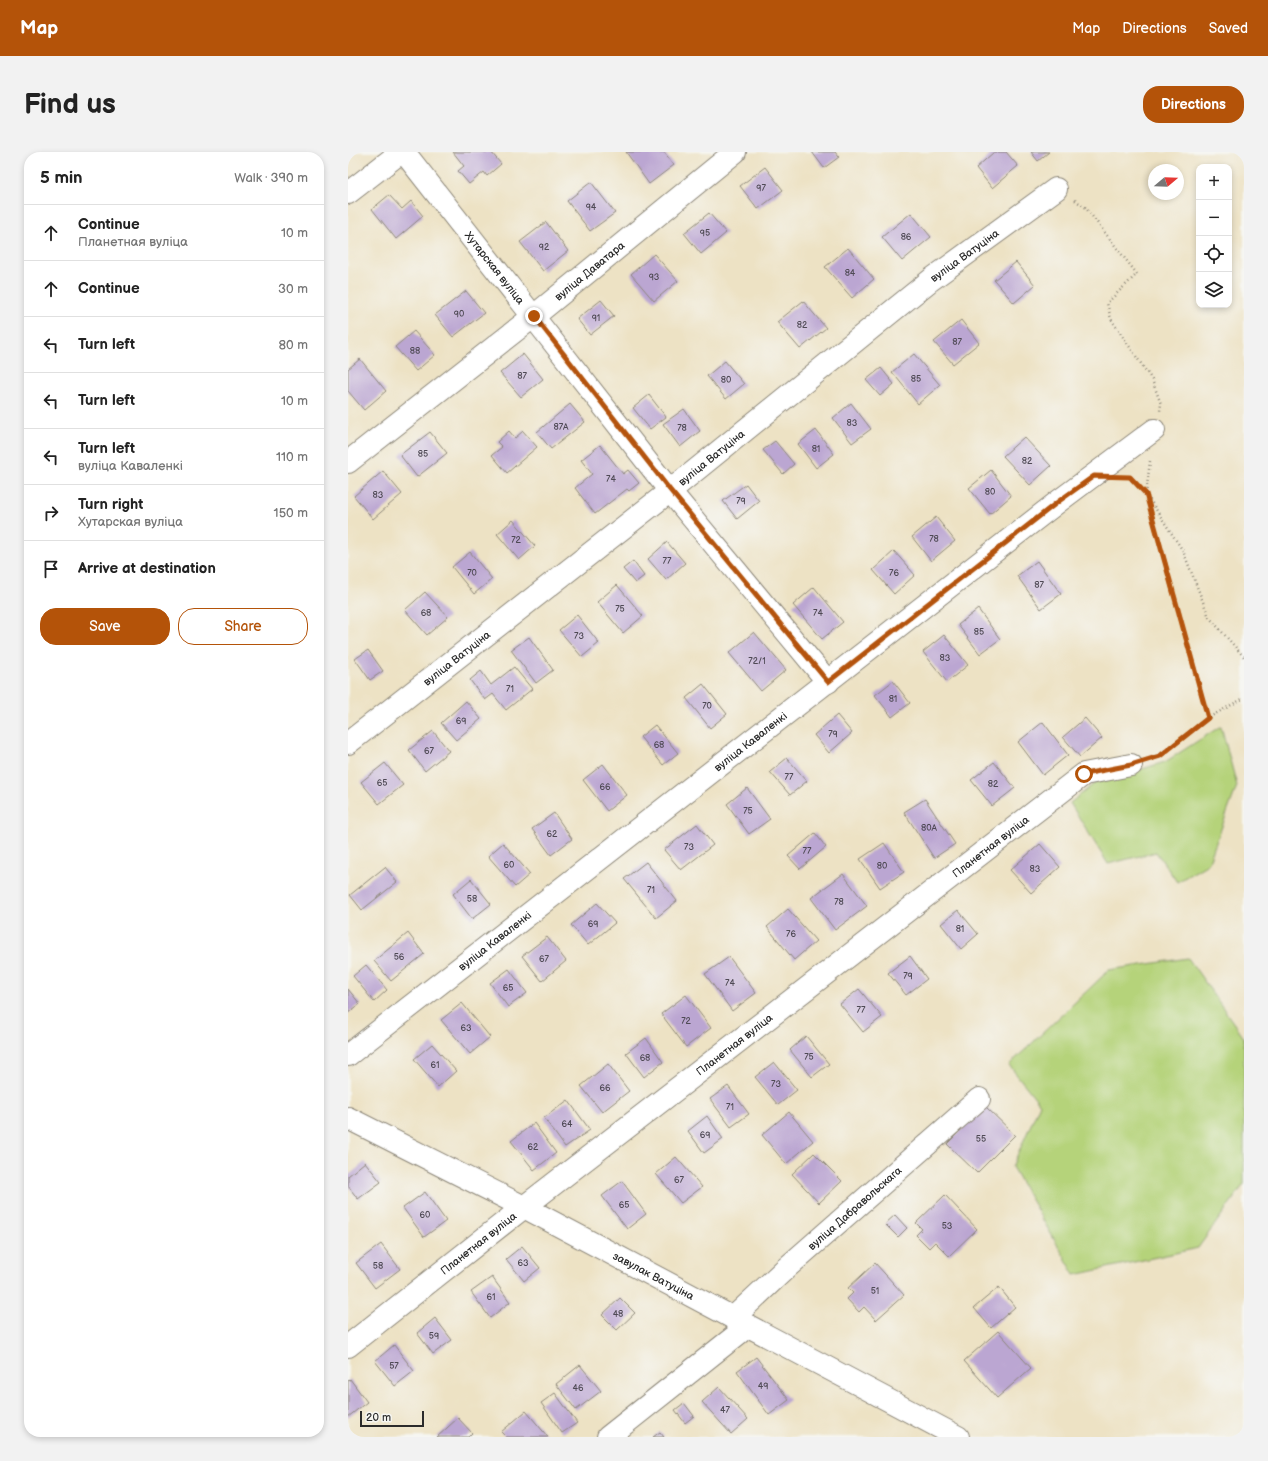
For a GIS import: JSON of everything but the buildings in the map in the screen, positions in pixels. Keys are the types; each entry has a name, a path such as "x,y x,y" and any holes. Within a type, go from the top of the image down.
{"street":[{"path":"348,193 403,152"},
{"name":"Хутарская вуліца","path":"403,152 670,490 828,682"},
{"name":"вуліца Даватара","path":"348,462 534,316 735,152"},
{"name":"вуліца Ватуціна","path":"348,743 670,490 932,279 1056,189"},
{"name":"вуліца Каваленкі","path":"348,1055 1059,501 1154,430"},
{"name":"Планетная вуліца","path":"348,1346 524,1207 1084,774 1131,765"},
{"name":"вуліца Дабравольскага","path":"608,1437 741,1322 784,1270 979,1099"},
{"name":"завулак Ватуціна","path":"348,1118 524,1207 958,1437"}],"path":[{"path":"1056,189 1085,207 1137,274 1108,303 1110,319 1152,380 1161,404 1154,430 1146,494 1208,718"},
{"path":"1094,476 1130,477 1146,494 1182,551 1209,617 1244,657"},
{"path":"1131,765 1160,756 1208,718 1244,698"}],"green space":[{"path":"1221,726 1237,786 1208,864 1177,882 1156,852 1108,864 1070,803 1095,783 1165,762"},
{"path":"1188,958 1244,1038 1244,1184 1198,1248 1075,1275 1012,1167 1040,1104 1009,1065 1109,970"}],"route":[{"path":"534,316 670,490 828,682 1059,501 1094,476 1130,477 1146,494 1208,718 1160,756 1131,765 1084,774"}]}
